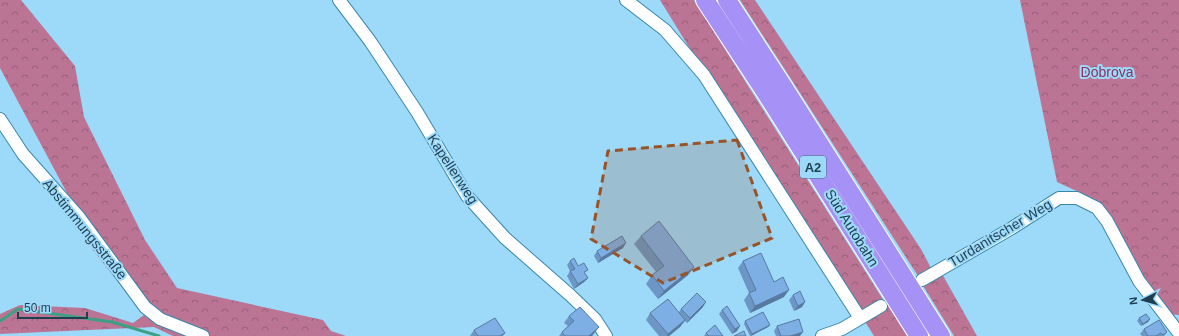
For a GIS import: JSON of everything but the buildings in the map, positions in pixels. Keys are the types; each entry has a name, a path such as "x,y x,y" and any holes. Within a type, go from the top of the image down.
{"highway":[{"name":"Süd Autobahn","path":"705,0 770,99 919,336"},
{"name":"Süd Autobahn","path":"727,0 940,333"}],"street":[{"name":"Kapellenweg","path":"339,0 370,41 413,105 467,196 505,238 570,295 594,319 606,336"},
{"path":"626,0 666,30 704,75 860,318"},
{"name":"Abstimmungsstraße","path":"0,118 23,154 79,217 145,307 160,319 203,336"},
{"name":"Turdanitscher Weg","path":"922,280 1012,228 1058,198 1077,198 1097,208 1107,221 1139,281 1165,317 1179,333"},
{"path":"822,336 842,329 880,306"}],"highlighted area":[{"path":"737,140 772,238 663,283 591,239 608,151"}],"green space":[{"path":"0,0 21,0 75,66 84,117 145,240 177,288 323,320 331,331 346,336 173,336 154,327 0,334 0,314 20,305 85,308 133,323 144,315 68,218 67,193 0,68"},
{"path":"660,0 694,0 884,301 863,314 703,70"},
{"path":"740,0 755,0 921,249 931,268 920,279"},
{"name":"Dobrova","path":"1020,0 1179,0 1179,315 1165,314 1098,201 1057,182"},
{"path":"941,272 977,336 954,336 922,284"},
{"path":"887,304 907,336 874,336 864,320"}],"waterway":[{"path":"0,321 18,309 112,322 159,336"}]}
